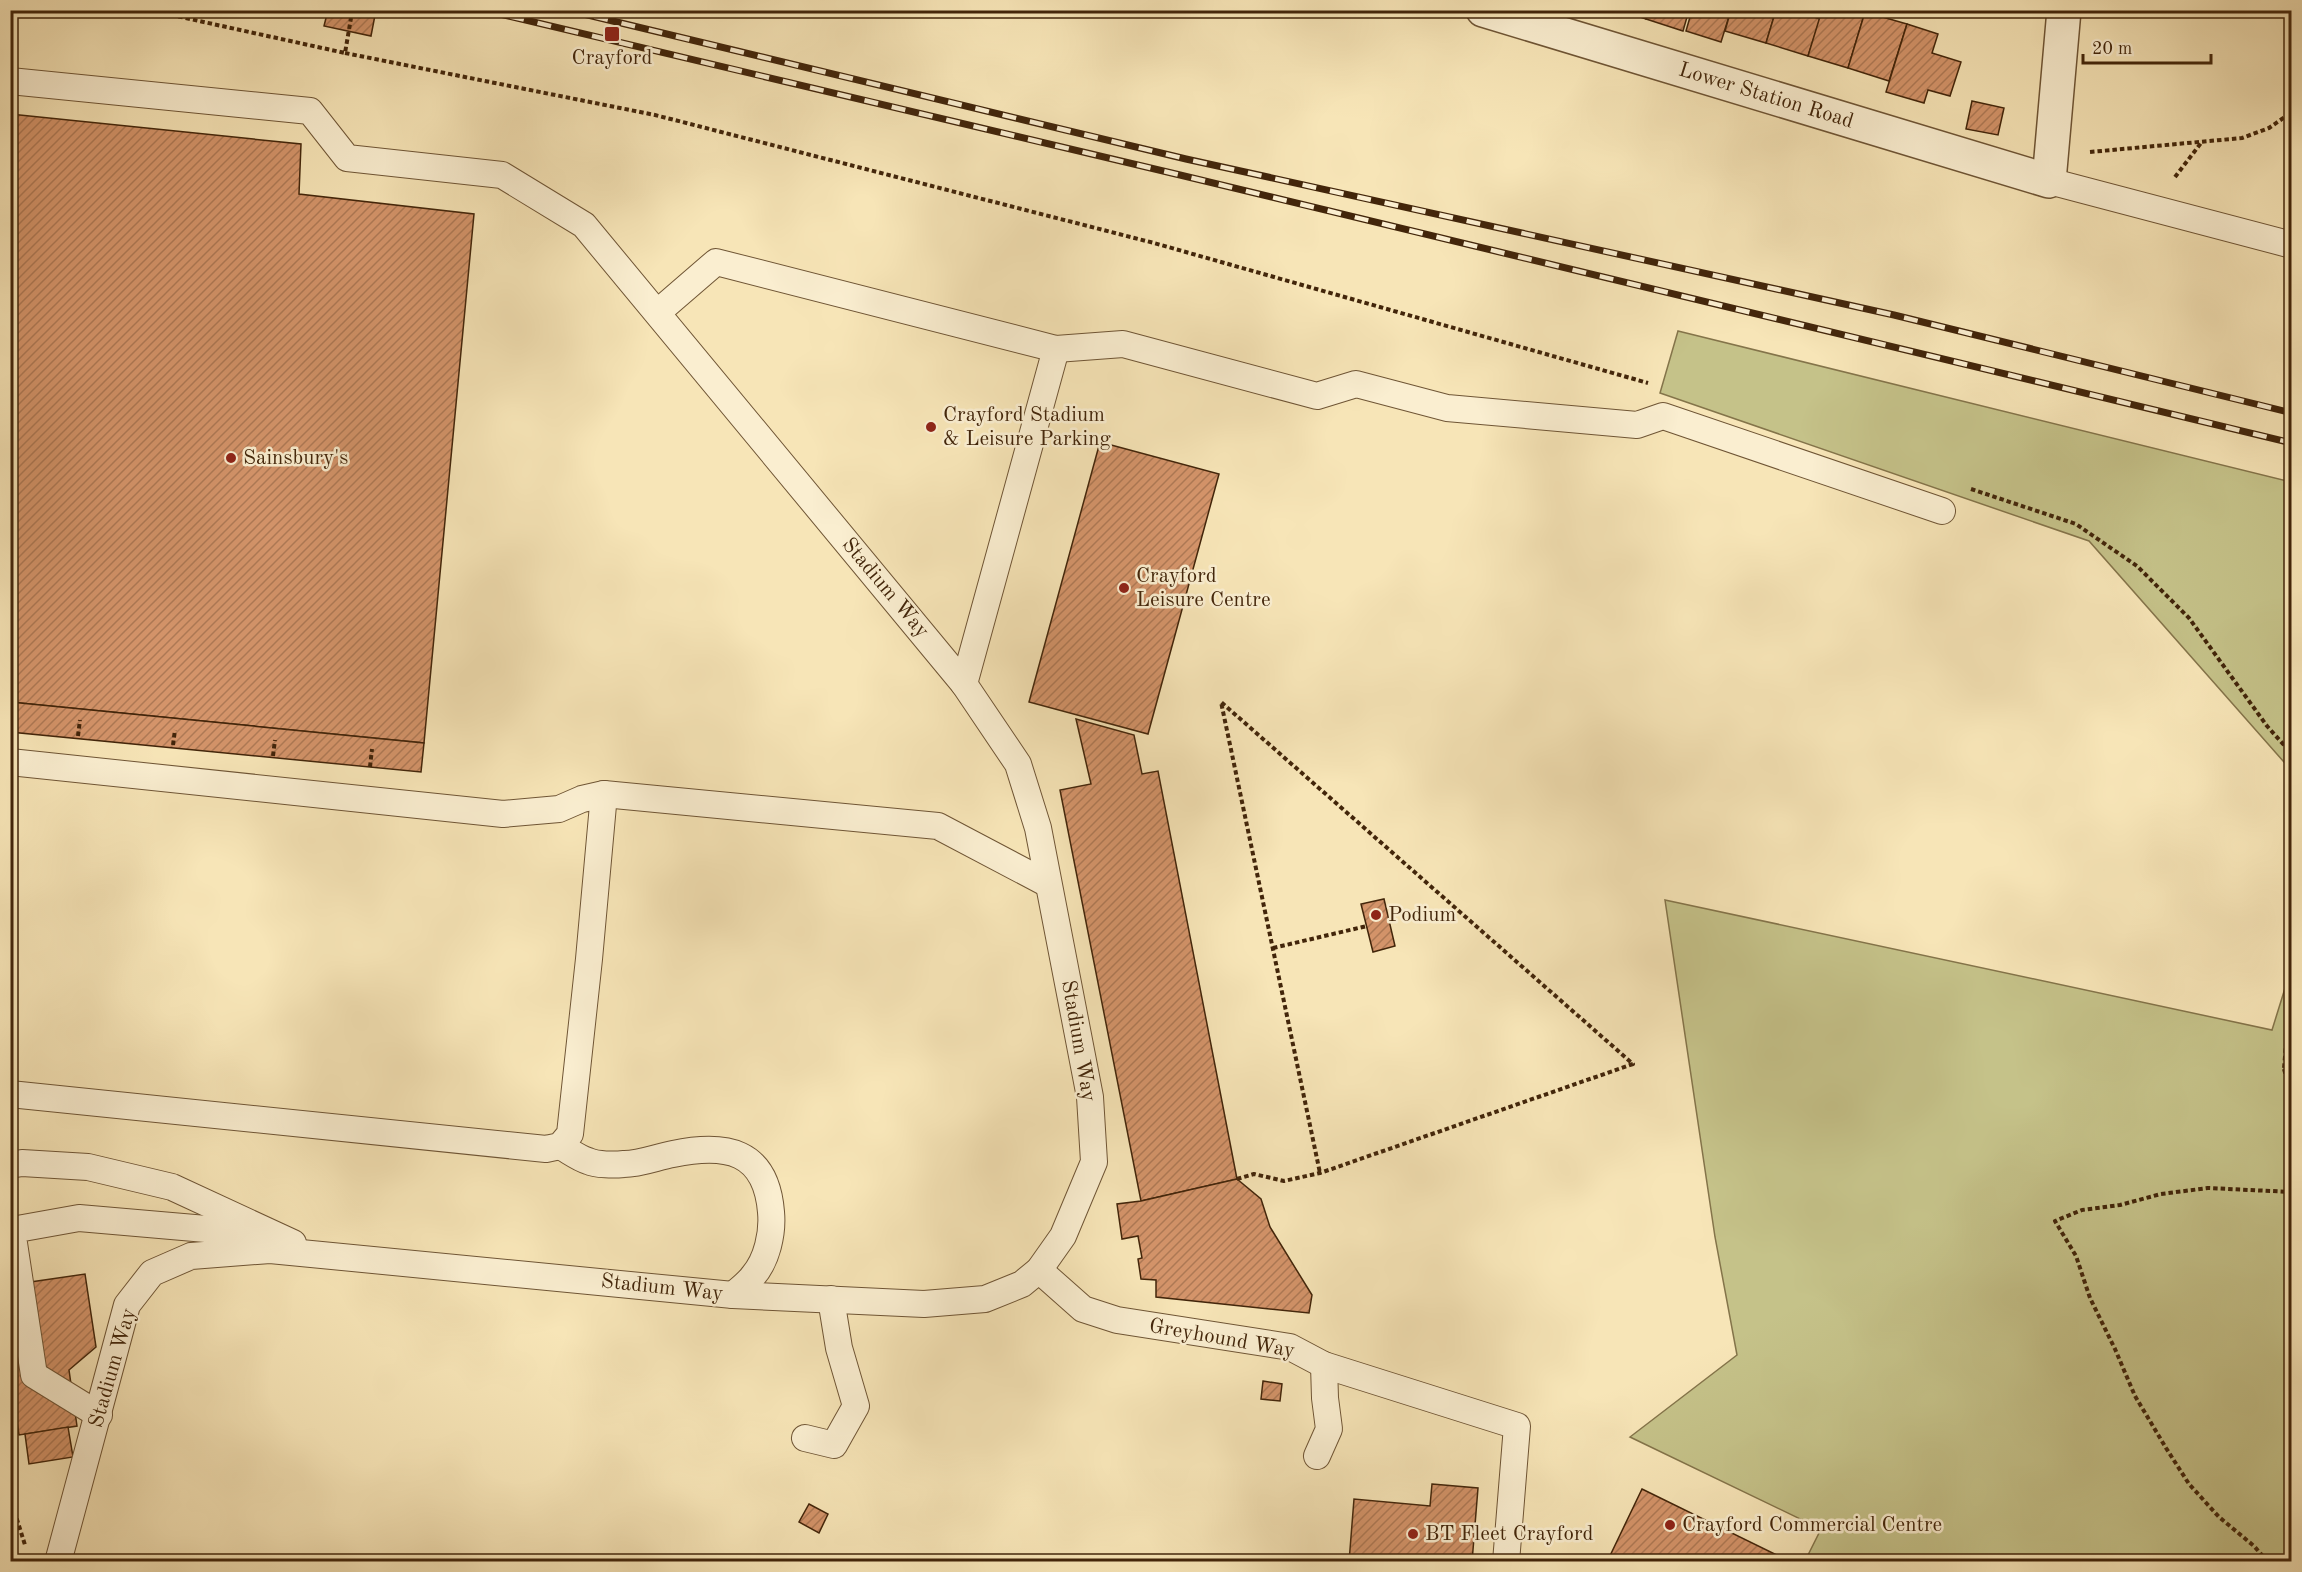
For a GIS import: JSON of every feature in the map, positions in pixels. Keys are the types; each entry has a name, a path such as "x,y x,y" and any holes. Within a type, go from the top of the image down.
{"street":[{"name":"Lower Station Road","path":"1483,10 2050,168"},
{"path":"2050,168 2064,10"}],"lane":[{"name":"Stadium Way","path":"10,81 310,111 347,158 502,175 584,225 964,684 1018,764 1038,828 1090,1096 1094,1162 1063,1236 1039,1270 1022,1284 985,1299 924,1304 733,1295 270,1250 191,1256 152,1273 127,1305 58,1562"},
{"path":"2050,168 2292,245"},
{"path":"657,312 716,262 1056,349 1123,344 1317,396 1356,384 1447,408 1637,425 1663,416 1942,511"},
{"path":"964,684 1056,349"},
{"path":"10,762 503,814 559,809 582,799 604,794 938,826 1048,884"},
{"path":"10,1094 546,1149 560,1146 570,1134 604,794"},
{"path":"560,1146 588,1162 624,1164 676,1153 719,1150 738,1153 756,1166 769,1190 771,1215 769,1237 765,1256 754,1276 733,1295"},
{"name":"Stadium Way","path":"10,1165 22,1163 88,1167 172,1186 318,1255"},
{"path":"99,1415 34,1375 11,1230 79,1218 206,1229 270,1250"},
{"name":"Greyhound Way","path":"1039,1270 1083,1309 1117,1320 1290,1347 1324,1365 1517,1426 1506,1562"},
{"path":"805,1438 834,1445 856,1406 839,1348 831,1299"},
{"path":"1317,1456 1329,1429 1324,1365"}],"path":[{"path":"148,10 678,121 1154,243 1659,386"},
{"path":"345,53 351,18"},
{"path":"2050,168 2255,135 2292,112"},
{"path":"2170,184 2201,143"},
{"path":"1963,486 2076,524 2137,566 2189,618 2267,726 2283,744 2292,749"},
{"path":"1237,1179 1254,1174 1284,1181 1320,1173 1633,1064 1221,702 1320,1173"},
{"path":"1273,948 1367,926"},
{"path":"2292,1012 2288,1020 2284,1069 2292,1096"},
{"path":"2284,1069 2292,1066"},
{"path":"2268,1562 2254,1546 2219,1517 2196,1492 2166,1448 2135,1396 2115,1348 2090,1298 2076,1256 2055,1221 2082,1210 2120,1205 2161,1194 2208,1188 2292,1192"},
{"path":"10,1497 27,1552"}],"shaded area":[{"path":"1678,331 2291,482 2291,770 2089,541 1660,393"},
{"path":"1665,900 2272,1030 2291,969 2291,1561 1805,1561 1821,1529 1630,1437 1737,1355 1715,1237"}],"building":[{"path":"328,10 376,10 371,36 324,26"},
{"path":"1620,10 1649,10 1646,19"},
{"path":"1649,10 1689,10 1683,31 1646,19"},
{"path":"1692,10 1731,10 1721,42 1686,31"},
{"path":"1731,10 1776,10 1766,43 1725,31"},
{"path":"1776,10 1792,10 1820,19 1808,56 1766,43"},
{"path":"1822,10 1865,12 1848,68 1808,56"},
{"path":"1865,12 1907,24 1889,81 1848,68"},
{"path":"1907,24 1938,34 1932,53 1961,62 1950,96 1928,90 1924,103 1886,92"},
{"path":"1972,101 2004,108 1998,135 1966,129"},
{"name":"Sainsbury's","path":"10,114 301,144 299,194 474,214 424,743 10,702"},
{"name":"Crayford Leisure Centre","path":"1100,442 1219,474 1148,734 1029,702"},
{"path":"10,702 424,743 421,772 10,732"},
{"path":"1076,719 1134,735 1142,774 1158,771 1237,1179 1141,1201 1060,790 1091,784"},
{"name":"Podium","path":"1384,899 1395,946 1373,952 1361,904"},
{"path":"1237,1179 1261,1199 1270,1227 1312,1295 1309,1313 1156,1297 1156,1280 1141,1279 1138,1259 1142,1258 1138,1236 1122,1239 1117,1204 1141,1201"},
{"path":"85,1274 96,1347 69,1370 77,1426 19,1435 10,1375 10,1285"},
{"path":"1263,1381 1282,1384 1280,1401 1261,1399"},
{"path":"68,1427 73,1457 29,1464 25,1434"},
{"name":"BT Fleet Crayford","path":"1432,1484 1478,1488 1472,1562 1349,1562 1354,1499 1430,1506"},
{"name":"Crayford Commercial Centre","path":"1642,1489 1791,1562 1607,1562"},
{"path":"809,1504 828,1514 819,1533 799,1522"}],"railway":[{"path":"483,10 2292,443"},
{"path":"567,10 1186,159 1894,315 2292,413"}],"place":[{"name":"Crayford","path":"612,34"},
{"name":"Crayford Stadium & Leisure Parking","path":"931,427"},
{"name":"Sainsbury's","path":"231,458"},
{"name":"Crayford Leisure Centre","path":"1124,588"},
{"name":"Podium","path":"1376,915"},
{"name":"Crayford Commercial Centre","path":"1670,1525"},
{"name":"BT Fleet Crayford","path":"1413,1534"}]}
